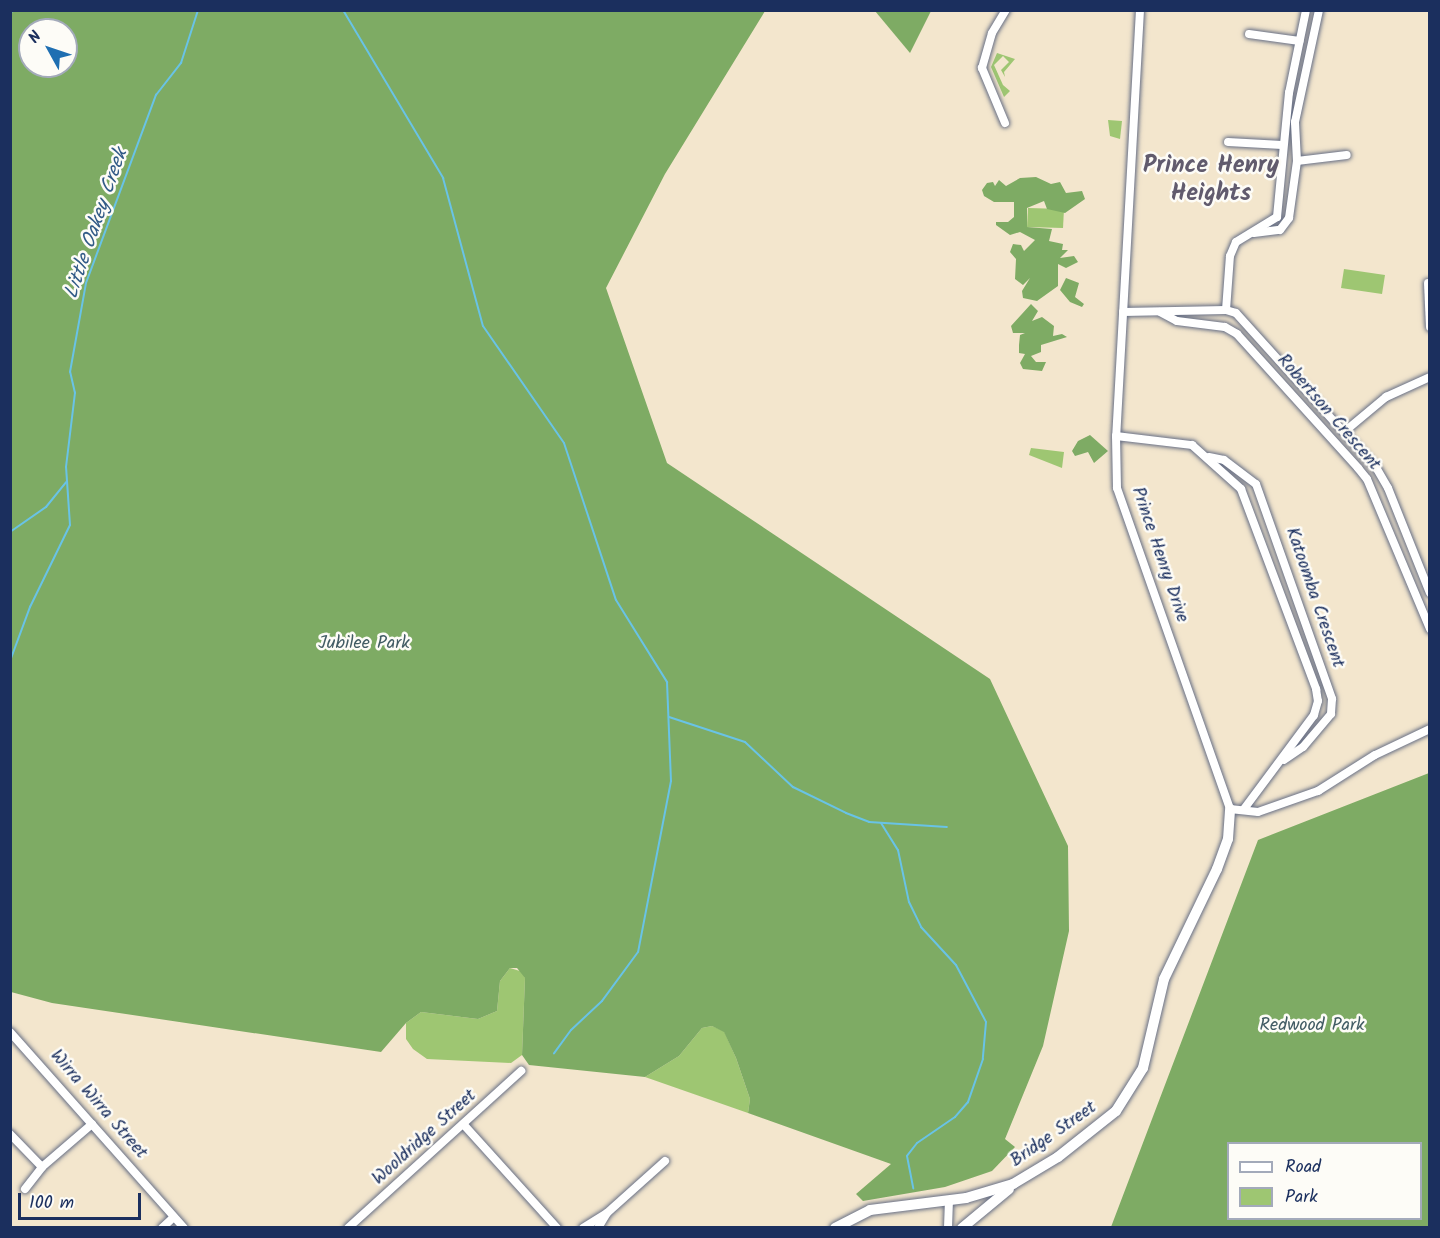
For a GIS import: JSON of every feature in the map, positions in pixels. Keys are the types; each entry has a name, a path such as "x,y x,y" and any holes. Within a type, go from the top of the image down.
{"street":[{"path":"1005,123 982,68 992,33 1006,10"},
{"name":"Prince Henry Drive","path":"1140,10 1116,436 1116,480 1121,503 1230,809"},
{"path":"1226,310 1230,256 1236,242 1277,217 1282,145 1306,10"},
{"path":"1254,233 1280,230 1289,218 1297,161 1295,122 1318,10"},
{"path":"1249,34 1300,40"},
{"path":"1228,142 1282,145"},
{"path":"1297,161 1347,155"},
{"path":"1428,284 1430,327"},
{"name":"Robertson Crescent","path":"1123,312 1226,310 1236,313 1344,432 1389,488 1430,592"},
{"name":"Robertson Crescent","path":"1160,312 1177,321 1225,327 1237,334 1358,468 1367,479 1430,629"},
{"path":"1344,432 1386,397 1430,378"},
{"name":"Katoomba Crescent","path":"1116,436 1177,441 1192,445 1209,456 1247,497 1316,689 1318,701 1314,715 1283,761 1244,809"},
{"name":"Katoomba Crescent","path":"1209,456 1224,460 1256,484 1332,699 1331,714 1303,747 1283,761"},
{"path":"1230,809 1258,812 1318,791 1383,750 1430,729"},
{"name":"Bridge Street","path":"835,1227 870,1210 949,1201 1013,1184 1104,1123 1133,1089 1143,1068 1164,979 1196,919 1228,839 1230,809"},
{"name":"Wirra Wirra Street","path":"10,1032 184,1227"},
{"name":"Wooldridge Street","path":"348,1227 464,1125 521,1071"},
{"path":"25,1189 42,1167 92,1124"},
{"path":"464,1125 556,1227"},
{"path":"10,1134 42,1167"},
{"path":"583,1227 607,1213 665,1161"},
{"path":"962,1227 1013,1184"},
{"path":"948,1227 949,1201"},
{"path":"598,1227 607,1213"},
{"path":"162,1227 174,1217"}],"green space":[{"name":"Jubilee Park","path":"10,11 765,11 665,174 606,288 667,463 990,679 1068,846 1069,931 1043,1046 1005,1139 1015,1147 992,1171 945,1187 863,1201 856,1194 891,1164 748,1113 750,1099 736,1058 724,1032 712,1026 702,1028 679,1056 645,1077 529,1065 522,1055 525,978 517,968 510,968 500,981 497,1011 478,1019 421,1012 406,1023 381,1052 52,1003 11,992"},
{"path":"875,11 931,11 910,53"},
{"path":"997,53 1015,59 1004,72 1005,77 1001,70 1009,62 1003,56 994,65 1003,85 1010,91 1004,97 991,67"},
{"path":"1108,120 1122,121 1120,139 1110,136"},
{"path":"1036,177 1051,184 1060,182 1066,193 1082,191 1085,199 1065,213 1047,209 1044,201 1027,208 1027,227 1052,229 1049,241 1063,244 1062,250 1068,250 1060,258 1074,256 1078,262 1066,268 1058,264 1058,286 1037,301 1023,298 1022,291 1030,278 1023,285 1015,279 1016,259 1010,252 1013,244 1021,245 1024,251 1035,240 1020,232 1010,235 996,225 996,222 1008,222 1014,217 1014,202 994,202 984,196 982,190 987,183 993,182 995,186 999,180 1006,186 1020,178"},
{"path":"1028,208 1064,209 1063,228 1027,227"},
{"path":"1344,269 1385,275 1382,294 1341,288"},
{"path":"1066,278 1079,283 1075,297 1084,304 1082,307 1070,302 1060,290"},
{"path":"1031,304 1038,311 1032,321 1042,317 1054,326 1053,336 1062,334 1067,337 1041,345 1041,352 1031,356 1036,362 1046,362 1042,371 1023,369 1020,363 1025,354 1019,353 1019,345 1020,335 1025,333 1013,333 1011,326"},
{"path":"1090,435 1108,451 1094,463 1088,452 1075,456 1072,451 1078,441"},
{"path":"1031,448 1064,452 1062,468 1029,455"},
{"name":"Redwood Park","path":"1429,773 1429,1227 1111,1227 1258,840"},
{"path":"510,968 523,972 525,978 522,1055 511,1063 427,1059 413,1049 406,1039 406,1023 421,1012 478,1019 497,1011 500,981"},
{"path":"712,1026 724,1031 736,1058 750,1099 748,1113 645,1077 679,1056 702,1028"}],"waterway":[{"path":"10,12 17,10"},
{"name":"Little Oakey Creek","path":"10,661 30,607 70,525 66,467 75,393 70,372 86,283 156,95 181,63 198,10"},
{"path":"343,10 443,178 483,326 564,443 616,600 667,682 671,781 638,952 602,1001 571,1030 554,1053"},
{"path":"10,532 46,507 66,482"},
{"path":"669,717 745,742 793,787 846,813 869,822 947,827"},
{"path":"881,823 898,850 909,902 921,927 956,965 986,1022 983,1059 968,1102 955,1117 917,1143 907,1156 913,1188"}],"district":[{"name":"Prince Henry Heights","path":"1211,180"}]}
